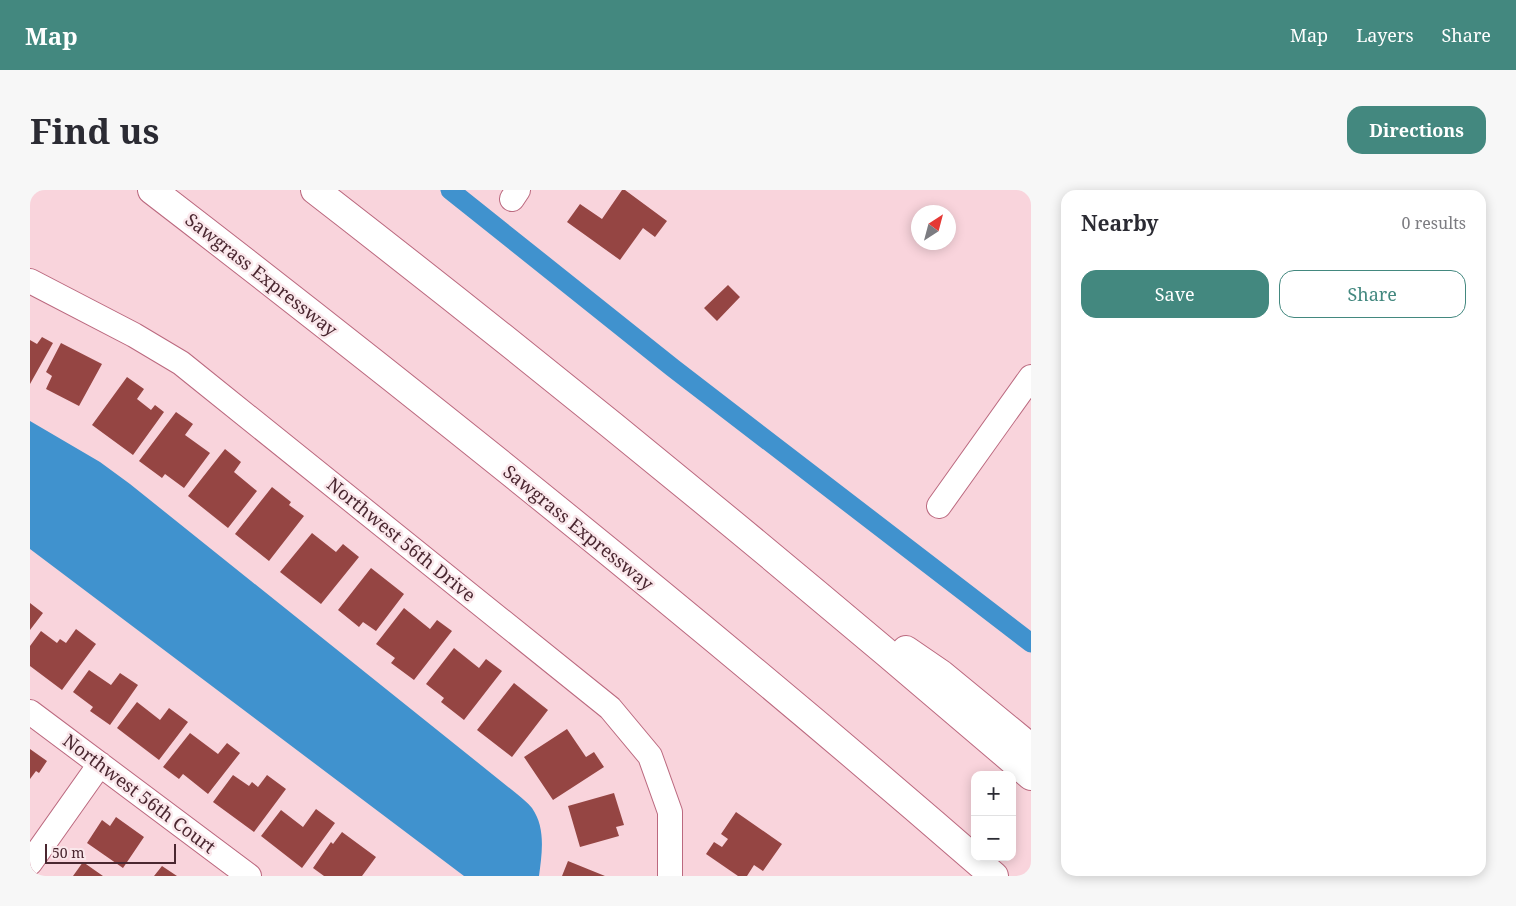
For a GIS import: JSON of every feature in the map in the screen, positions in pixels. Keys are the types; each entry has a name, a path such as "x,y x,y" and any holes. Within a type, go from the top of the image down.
{"highway":[{"name":"Sawgrass Expressway","path":"152,190 373,362 599,544 748,667 994,876"},
{"path":"315,190 558,382 781,565 1031,776"},
{"path":"781,565 941,674 1031,748"}],"street":[{"name":"Northwest 56th Drive","path":"30,281 134,335 181,363 610,708 650,756 670,812 670,876"},
{"path":"940,506 1031,377"},
{"name":"Northwest 56th Court","path":"30,712 249,876"},
{"path":"30,863 100,764"}],"water":[{"path":"30,421 100,462 130,484 525,801 532,808 541,832 542,850 539,876 464,876 30,549"}],"building":[{"path":"622,190 625,190 667,221 655,237 643,228 620,260 567,222 580,204 602,219"},
{"path":"728,285 740,297 717,321 704,308"},
{"path":"42,337 53,343 30,384 30,340 37,344"},
{"path":"61,343 102,364 79,406 46,389 52,376 46,372"},
{"path":"127,377 144,389 137,399 151,410 155,405 164,412 133,455 92,425"},
{"path":"176,412 193,424 185,435 210,453 184,488 165,474 162,478 139,461"},
{"path":"225,449 241,462 234,472 257,491 228,528 188,496"},
{"path":"272,487 291,502 289,505 304,516 269,561 235,534"},
{"path":"312,533 336,552 343,544 359,557 321,604 280,572"},
{"path":"371,568 404,594 376,631 363,622 359,627 338,610"},
{"path":"30,603 43,613 30,630"},
{"path":"404,608 430,629 437,620 452,631 414,680 391,663 395,658 376,644"},
{"path":"76,629 96,644 62,690 30,666 30,646 41,631 57,643 60,639 66,643"},
{"path":"454,648 479,668 486,659 502,671 464,720 441,702 444,698 426,684"},
{"path":"89,670 111,685 120,673 138,685 110,725 90,711 93,707 73,692"},
{"path":"514,683 548,710 512,757 477,730"},
{"path":"137,702 160,720 169,708 188,722 159,760 117,728"},
{"path":"567,729 586,757 594,752 604,767 553,800 524,757"},
{"path":"190,733 218,754 227,743 240,753 208,794 183,774 179,779 163,767"},
{"path":"30,749 47,761 39,773 36,771 30,779"},
{"path":"233,775 249,786 252,782 258,787 267,775 286,789 254,832 213,802"},
{"path":"614,793 624,825 616,827 619,836 580,847 568,806"},
{"path":"316,809 335,823 302,868 261,836 281,810 303,827"},
{"path":"736,812 782,844 763,871 754,865 747,876 738,876 706,854 714,842 722,847 728,839 721,834"},
{"path":"116,817 144,837 123,868 87,843 102,820 110,826"},
{"path":"342,832 376,857 362,876 324,876 313,868 331,842 333,844"},
{"path":"568,861 605,876 562,876"},
{"path":"83,862 103,876 73,876"},
{"path":"162,866 177,876 154,876"}],"waterway":[{"path":"450,190 673,368 1031,643"}]}
